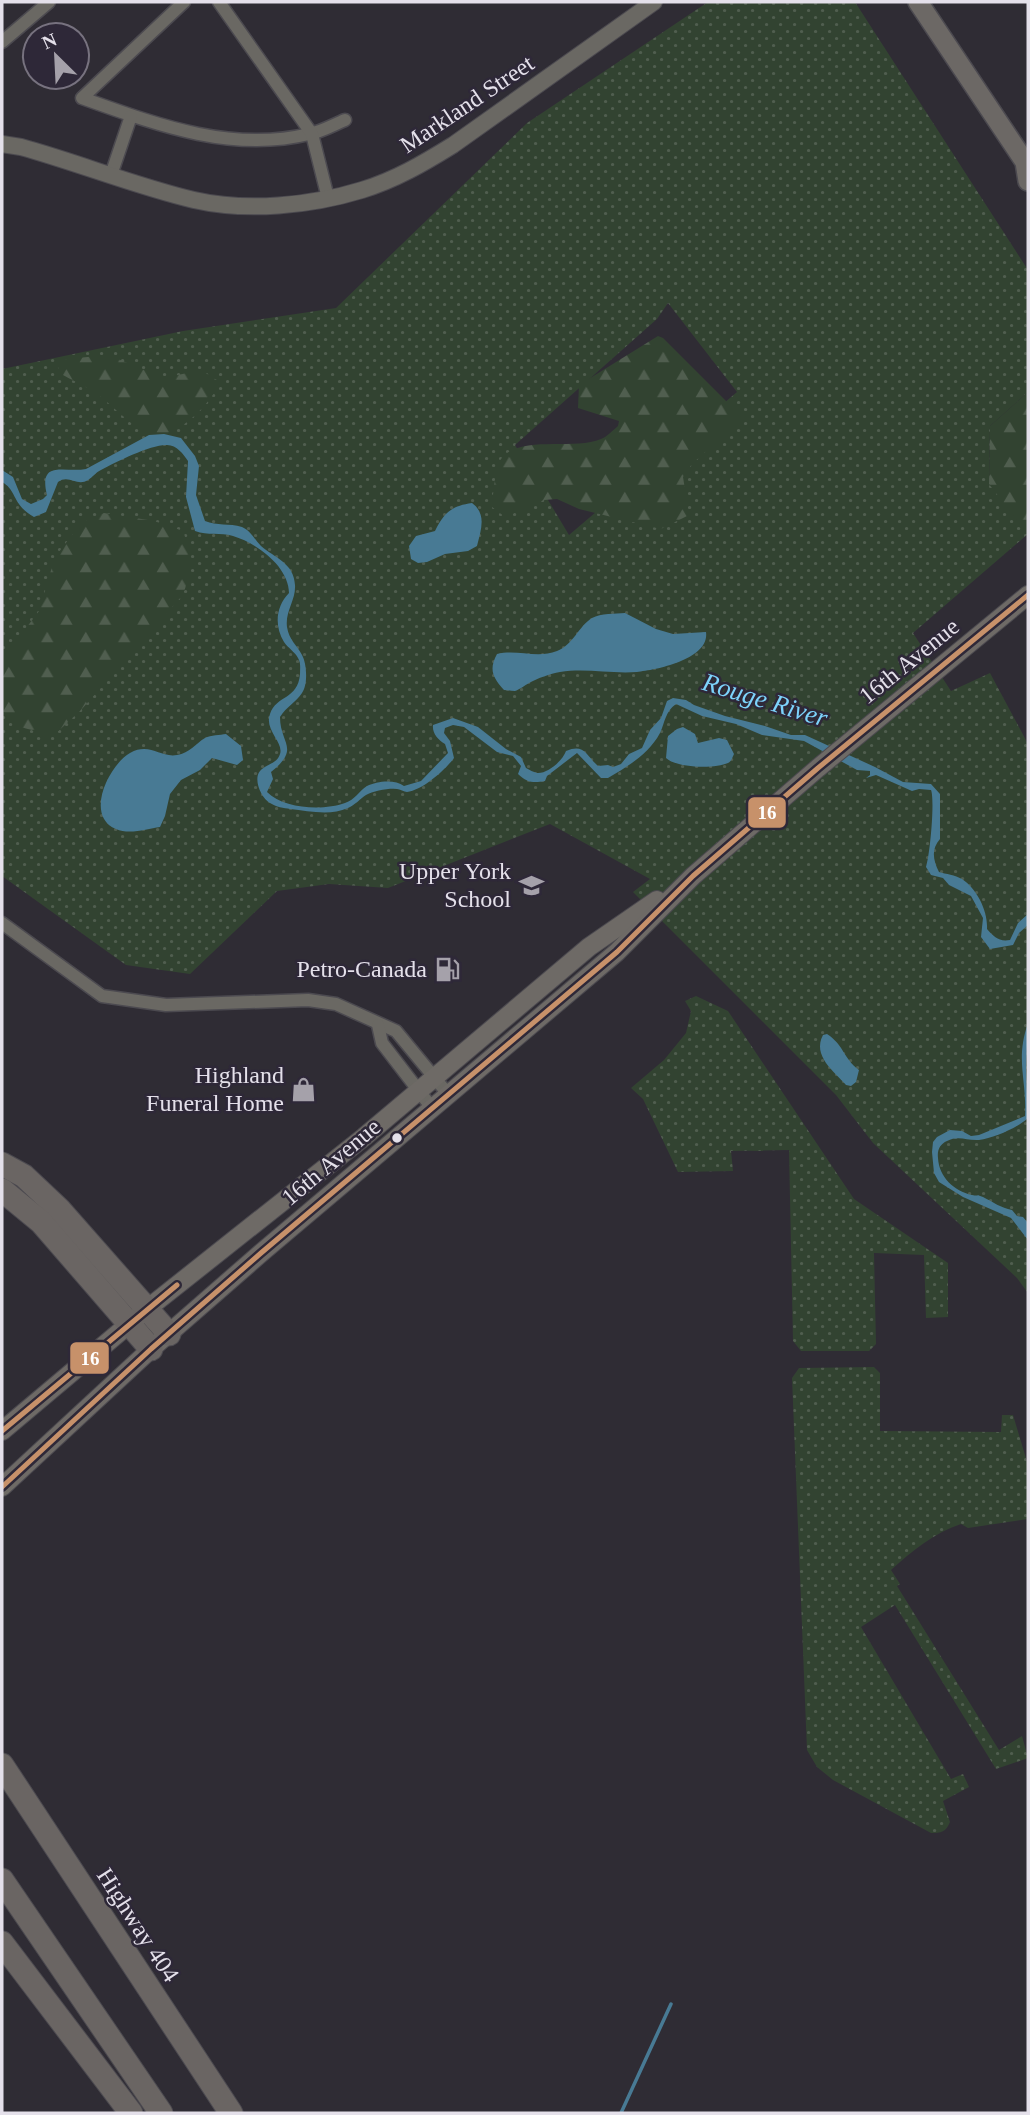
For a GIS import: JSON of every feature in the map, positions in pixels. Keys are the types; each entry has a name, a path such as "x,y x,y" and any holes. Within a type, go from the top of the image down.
{"highway":[{"path":"2,1164 24,1176 59,1209 169,1334"},
{"path":"2,1190 41,1222 151,1349"},
{"name":"Highway 404","path":"2,1765 231,2113"},
{"path":"2,1880 161,2113"},
{"path":"2,1942 131,2113"}],"main road":[{"path":"918,2 1027,169"},
{"name":"16th Avenue","path":"2,1487 261,1252 617,952 693,876 850,741 1028,595"},
{"name":"16th Avenue","path":"2,1431 147,1309 435,1079 589,947 693,876"}],"street":[{"path":"2,43 48,2"},
{"path":"184,2 82,98 186,133 229,139 275,141 312,134 345,120"},
{"path":"219,2 312,134 328,198"},
{"name":"Markland Street","path":"2,144 34,150 194,200 236,206 288,204 328,198 363,190 418,167 654,2"},
{"path":"111,176 131,116"},
{"path":"2,923 102,996 166,1005 308,1000 336,1004 396,1031 448,1094"},
{"path":"378,1025 382,1043 432,1108"}],"green space":[{"path":"708,2 855,2 1028,270 1028,392 990,426 989,483 1028,534 913,633 951,691 990,673 1028,744 1028,1293 1017,1278 873,1143 836,1095 633,892 650,879 550,824 388,888 329,884 277,891 190,974 126,965 2,876 2,369 183,331 336,308 527,123","holes":["668,303 737,392 569,535 515,445 657,319"]},
{"path":"658,336 743,418 692,464 683,477 689,515 661,529 579,509 557,499 544,500 505,517 492,507 497,468 501,459 510,451 534,445 589,442 603,438 618,426 619,421 578,408 579,385"},
{"path":"108,355 164,378 201,370 220,382 209,400 191,419 171,432 150,435 93,392 59,373 57,360"},
{"path":"1028,392 1028,535 989,484 990,426"},
{"path":"104,513 154,521 183,531 189,564 188,580 182,596 81,710 53,736 17,726 2,710 2,660 39,611 55,557 82,522"},
{"path":"696,996 728,1011 854,1199 948,1263 948,1317 926,1318 924,1255 874,1253 876,1344 869,1351 801,1351 793,1341 789,1150 731,1151 733,1171 678,1172 643,1099 631,1088 664,1060 686,1033 691,1011 685,1001"},
{"path":"874,1367 880,1373 880,1431 1001,1432 1002,1415 1013,1415 1028,1465 1028,1519 968,1528 961,1524 924,1543 891,1570 900,1584 897,1586 999,1750 1022,1736 1028,1758 996,1769 895,1605 861,1627 951,1779 963,1774 969,1787 943,1801 950,1822 945,1830 938,1833 931,1833 833,1780 817,1767 807,1750 792,1378 799,1368"}],"water":[{"path":"164,434 181,438 195,456 199,466 196,495 205,521 245,529 261,546 287,566 294,578 295,590 287,627 304,659 306,680 302,693 280,717 287,751 280,764 271,772 273,779 267,792 274,798 304,807 336,806 348,802 367,786 376,783 391,782 404,786 421,781 448,753 433,725 453,718 478,727 521,757 526,768 536,773 550,769 566,751 577,748 584,751 598,766 613,767 621,764 629,754 642,748 650,730 661,718 667,701 673,698 686,700 725,716 791,735 805,735 903,782 931,784 940,794 940,839 934,855 939,872 959,878 972,888 983,908 987,929 997,938 1010,940 1018,923 1028,914 1028,925 1019,933 1013,945 990,949 981,937 983,918 971,896 949,885 943,878 931,875 926,867 932,828 931,790 912,791 876,775 866,778 870,771 857,770 804,741 762,735 736,724 702,716 676,704 667,714 655,741 644,754 608,778 601,778 577,753 547,776 545,781 528,781 518,774 521,766 513,756 497,752 464,727 453,725 445,728 444,733 450,741 454,758 420,788 407,792 398,789 377,791 366,795 348,808 334,812 305,811 272,804 261,793 257,779 260,771 280,754 270,725 270,714 277,703 295,689 300,674 300,662 284,642 279,629 279,610 289,593 288,583 278,565 261,550 242,539 195,531 186,497 188,461 171,445 160,445 134,454 99,471 84,482 66,479 58,482 46,512 34,517 22,508 7,485 2,482 2,470 13,477 22,499 31,504 47,495 46,476 50,472 86,469 149,435"},
{"path":"472,503 481,517 477,546 468,551 445,554 427,562 418,563 411,559 409,546 416,536 435,531 449,511"},
{"path":"625,613 656,629 673,634 706,632 705,641 691,656 669,666 646,671 560,672 536,679 515,691 504,690 494,677 493,664 497,654 542,654 557,651 567,645 592,618 604,614"},
{"path":"683,727 695,734 698,743 719,738 727,740 734,754 731,760 722,765 696,766 678,764 666,758 668,736"},
{"path":"226,734 241,746 243,760 237,765 212,758 200,770 181,780 170,794 160,827 127,832 116,829 107,822 102,813 103,791 114,768 130,753 143,749 177,755 205,738"},
{"path":"1028,1023 1028,1118 1012,1129 991,1137 979,1140 955,1138 947,1141 941,1146 938,1155 944,1177 954,1187 965,1193 979,1195 1023,1217 1028,1223 1028,1240 1011,1218 963,1197 939,1182 934,1173 932,1152 933,1142 937,1137 950,1130 962,1131 971,1136 979,1135 1025,1116 1022,1048"},
{"path":"827,1034 859,1070 856,1082 851,1086 846,1085 822,1056 820,1043 823,1035"}],"waterway":[{"path":"621,2113 671,2004"}],"transit line":[{"name":"16","path":"2,1487 151,1349 261,1253 617,952 693,876 818,768 1028,595"},
{"name":"16","path":"2,1431 177,1285"}],"place":[{"name":"Upper York School","path":"531,885"},
{"name":"Petro-Canada","path":"447,969"},
{"name":"Highland Funeral Home","path":"304,1089"}],"water label":[{"name":"Rouge River","path":"765,700"}]}
